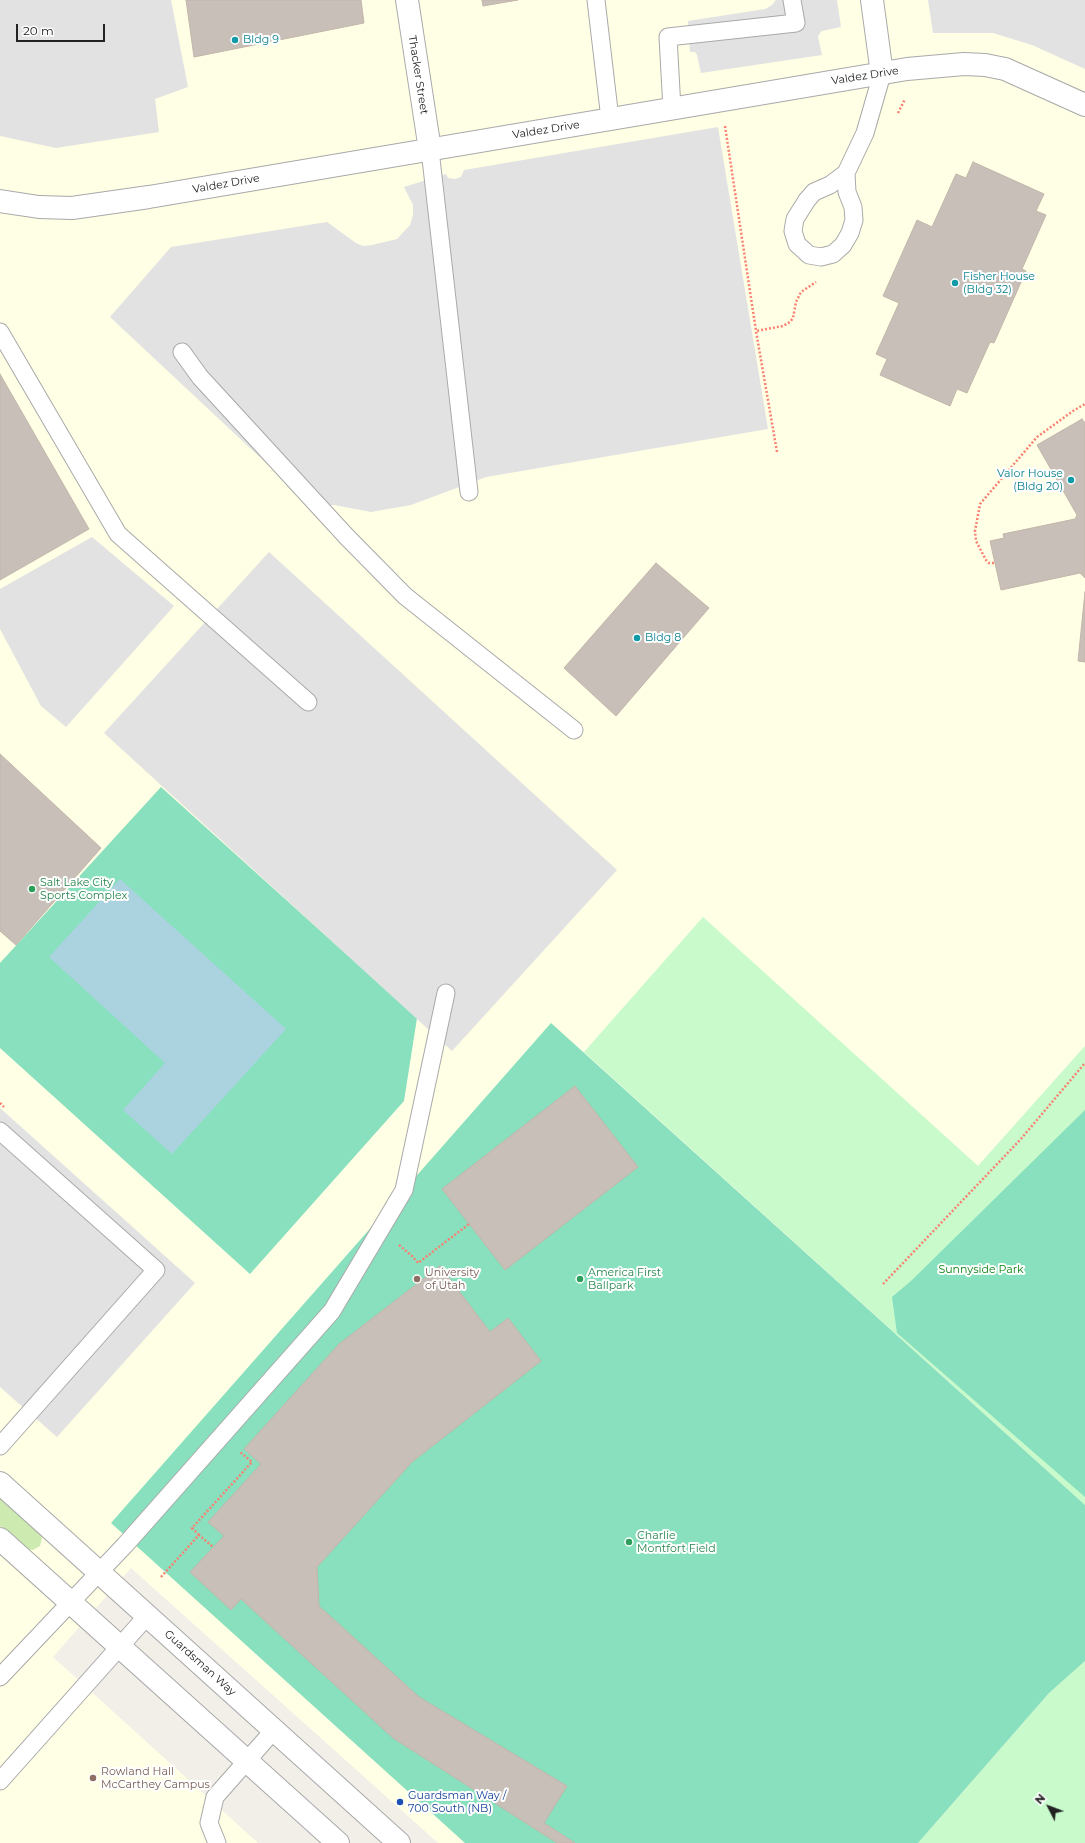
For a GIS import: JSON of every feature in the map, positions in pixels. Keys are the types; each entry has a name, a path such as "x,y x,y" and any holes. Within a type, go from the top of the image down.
{"street":[{"name":"Thacker Street","path":"407,0 430,150"},
{"path":"872,0 882,74"},
{"name":"Valdez Drive","path":"0,201 39,207 72,208 149,197 907,69 964,64 985,65 1024,77 1085,105"},
{"name":"Guardsman Way","path":"0,1483 399,1843"},
{"path":"0,1539 338,1843"}],"lane":[{"path":"596,0 610,119"},
{"path":"672,109 668,37 796,23 792,0"},
{"path":"846,173 847,192 853,207 854,220 850,233 843,245 833,254 821,257 809,254 797,244 794,231 795,219 806,200 814,192 830,185 846,173 865,133 882,74"},
{"path":"430,150 470,492"},
{"path":"0,332 118,534 308,702"},
{"path":"182,352 200,376 346,536 405,596 574,730"},
{"path":"0,1677 71,1603 332,1311 404,1190 446,993"},
{"path":"0,1132 156,1270 0,1446"},
{"path":"0,1781 147,1616"},
{"path":"217,1843 209,1823 215,1797 274,1730"}],"path":[{"path":"725,123 756,331"},
{"path":"994,562 989,563 986,560 976,541 975,531 980,504 1037,437 1085,404"},
{"path":"883,1284 1020,1140 1085,1063"},
{"path":"412,1256 418,1263 469,1224"},
{"path":"213,1547 192,1528 252,1462 240,1452 234,1457"},
{"path":"249,1460 252,1456"},
{"path":"161,1577 199,1534"}],"shaded area":[{"path":"0,0 1085,0 1085,1046 978,1166 703,918 585,1052 1085,1505 1085,1661 1049,1693 918,1843 438,1843 131,1568 53,1657 258,1843 0,1843"},
{"path":"0,0 171,0 188,87 155,99 159,132 56,148 0,136"},
{"path":"776,0 837,0 841,27 822,31 820,33 818,37 822,55 701,73 697,55 695,52 690,52 688,21 765,9 772,5"},
{"path":"928,0 1085,0 1085,69 1032,45 993,33 933,33"},
{"path":"718,127 768,429 486,477 411,505 371,512 334,505 313,507 110,317 171,247 327,222 356,243 363,246 372,245 397,239 410,225 413,215 413,205 404,187 446,174 448,178 455,179 461,177 464,170"},
{"path":"92,537 174,606 66,727 41,706 0,629 0,589"},
{"path":"269,552 617,870 452,1051 104,733"},
{"path":"0,1108 195,1283 57,1437 0,1387"}],"green space":[{"path":"161,787 417,1018 404,1101 250,1274 0,1048 0,963"},
{"name":"Sunnyside Park","path":"703,917 978,1166 1085,1046 1085,1505 584,1052"},
{"name":"America First Ballpark","path":"551,1023 1085,1505 1085,1661 1049,1693 918,1843 465,1843 111,1523"},
{"path":"1085,1110 1085,1497 897,1333 892,1297 911,1281"},
{"path":"0,1495 39,1531 42,1538 40,1546 33,1550 27,1549 0,1526"},
{"path":"1085,1661 1085,1843 918,1843 1049,1693"}],"water":[{"path":"120,879 286,1029 172,1154 123,1110 165,1063 49,957"}],"building":[{"name":"Bldg 9","path":"186,0 361,0 364,23 194,57"},
{"path":"482,0 518,0 483,6"},
{"name":"Fisher House (Bldg 32)","path":"973,162 1044,194 1036,211 1046,215 1022,269 1026,271 994,343 990,342 967,393 957,389 950,406 880,375 887,359 876,354 899,303 883,296 917,220 932,227 956,174 966,178"},
{"path":"0,374 89,529 0,580"},
{"name":"Valor House (Bldg 20)","path":"1082,419 1085,423 1085,578 1080,573 1001,590 990,541 1004,538 1003,534 1075,519 1077,515 1037,445"},
{"name":"Bldg 8","path":"656,563 709,608 616,716 564,668"},
{"path":"1085,592 1085,662 1078,661"},
{"name":"Salt Lake City Sports Complex","path":"0,754 101,848 16,945 0,931"},
{"path":"575,1086 638,1167 505,1270 442,1189"},
{"path":"440,1266 490,1332 508,1318 541,1361 412,1462 317,1567 319,1606 419,1697 567,1786 544,1823 575,1843 557,1843 393,1738 241,1599 231,1610 190,1572 224,1536 208,1522 261,1464 244,1449 339,1344"}],"place":[{"name":"Bldg 9","path":"235,40"},
{"name":"Fisher House (Bldg 32)","path":"955,283"},
{"name":"Valor House (Bldg 20)","path":"1071,480"},
{"name":"Bldg 8","path":"637,638"},
{"name":"Salt Lake City Sports Complex","path":"32,889"},
{"name":"University of Utah","path":"417,1279"},
{"name":"America First Ballpark","path":"580,1279"},
{"name":"Charlie Montfort Field","path":"629,1542"},
{"name":"Rowland Hall McCarthey Campus","path":"93,1778"},
{"name":"Guardsman Way / 700 South (NB)","path":"400,1802"}]}
